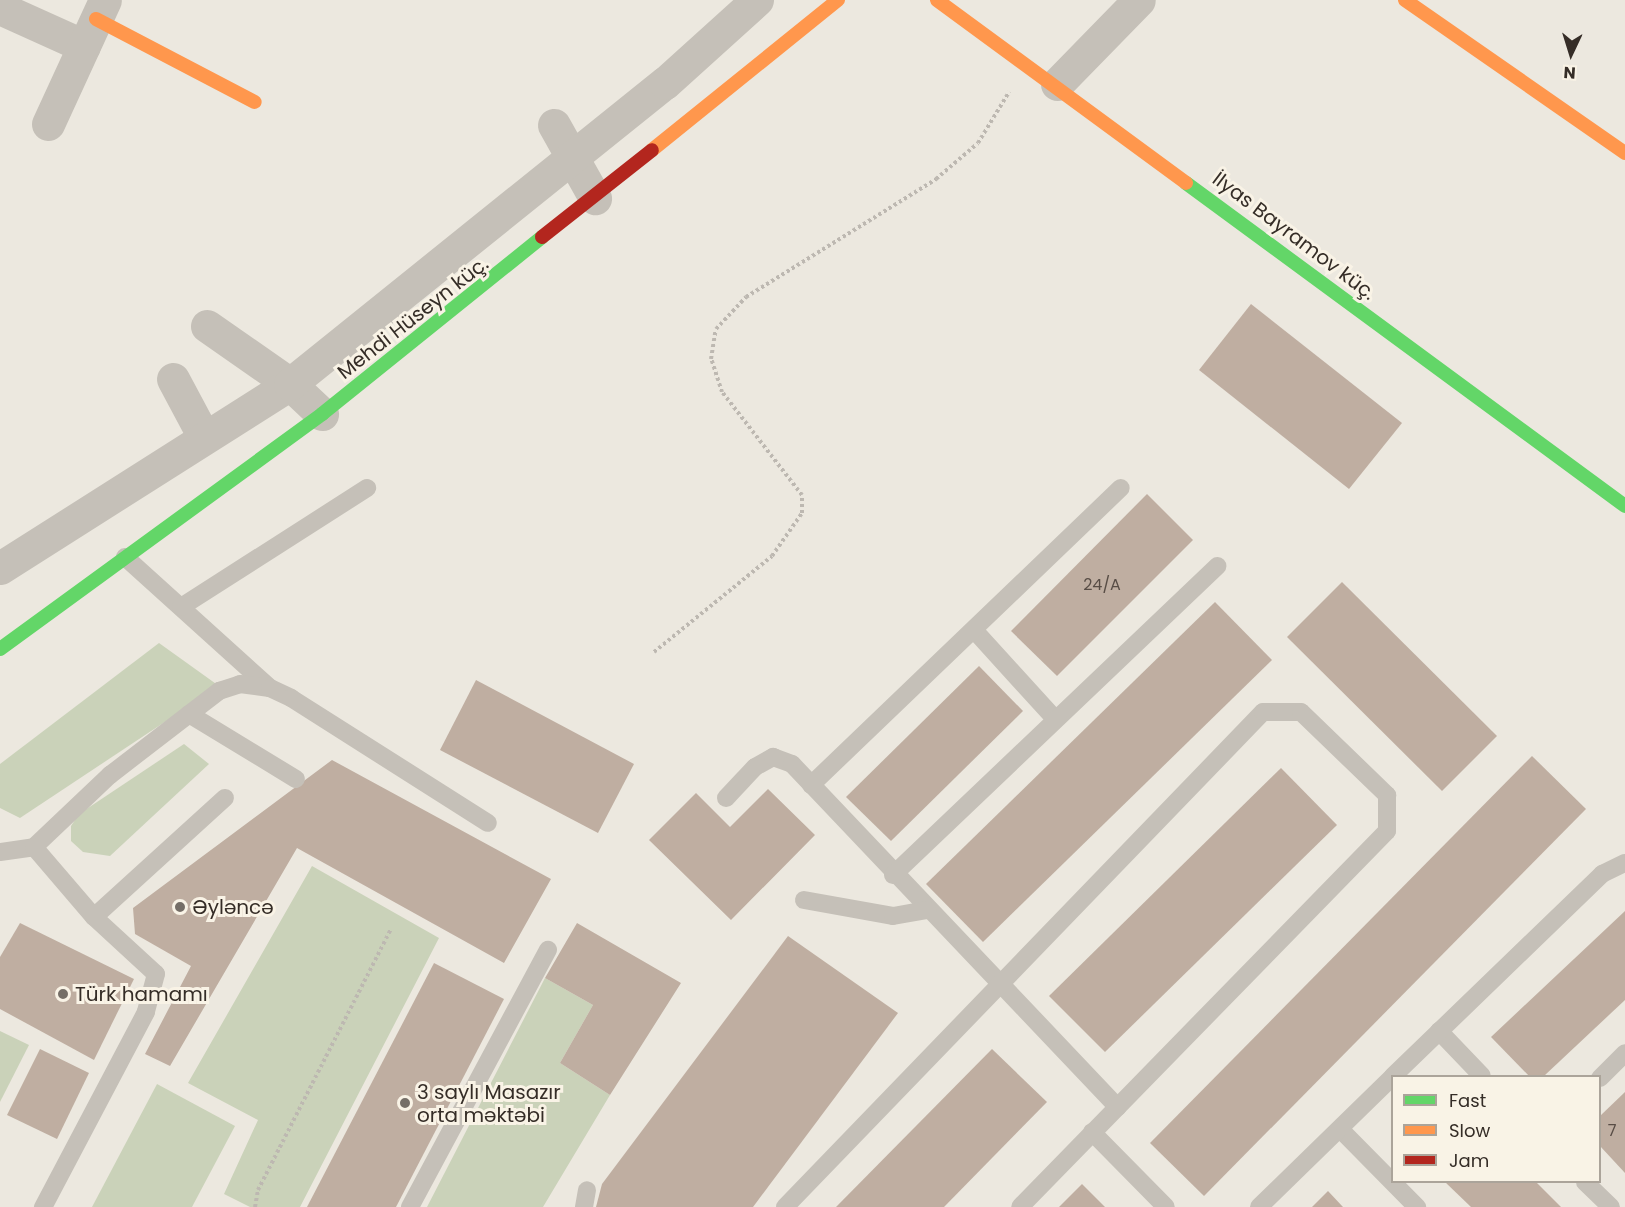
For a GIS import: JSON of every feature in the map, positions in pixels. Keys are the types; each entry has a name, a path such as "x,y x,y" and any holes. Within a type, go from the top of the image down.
{"street":[{"path":"0,568 290,384 573,158 757,0"},
{"name":"Mehdi Hüseyn küç.","path":"0,649 322,414 595,198 838,0"},
{"name":"İlyas Bayramov küç.","path":"937,0 1057,84 1625,506"},
{"path":"1057,84 1139,0"},
{"path":"1405,0 1625,153"},
{"path":"0,8 95,22 255,102"},
{"path":"48,124 95,22"},
{"path":"554,125 595,198"},
{"path":"207,326 290,384 322,414"},
{"path":"173,379 204,437"}],"lane":[{"path":"181,608 367,488"},
{"path":"811,785 975,631 1121,488"},
{"path":"125,557 270,688 488,823"},
{"path":"893,875 1218,566"},
{"path":"975,631 1055,719"},
{"path":"0,852 34,847 66,811 189,714 231,685 270,688"},
{"path":"785,1207 1263,712 1301,712 1387,795 1387,831 1020,1207"},
{"path":"189,714 296,779"},
{"path":"726,798 755,767 773,757 792,764 998,987 1117,1107"},
{"path":"94,917 225,798"},
{"path":"34,847 94,917 143,956 156,974 156,990 44,1207"},
{"path":"1395,1075 1602,874 1625,863"},
{"path":"804,900 893,916 927,910"},
{"path":"410,1207 548,950"},
{"path":"1439,1031 1480,1075"},
{"path":"1601,1076 1625,1053"},
{"path":"1258,1207 1391,1079"},
{"path":"1340,1130 1391,1180"},
{"path":"1092,1132 1166,1207"},
{"path":"1394,1183 1418,1207"},
{"path":"1586,1183 1611,1207"}],"path":[{"path":"654,652 772,556 802,513 802,495 722,392 711,359 716,329 746,297 936,178 978,143 1024,61"},
{"path":"255,1207 258,1190 391,930"}],"green space":[{"path":"159,643 219,686 20,818 0,808 0,764"},
{"path":"184,744 209,764 110,856 83,852 71,841 71,826 79,814"},
{"path":"312,866 439,938 300,1207 250,1207 224,1194 258,1120 188,1083"},
{"path":"545,978 593,1005 560,1063 610,1095 543,1207 427,1207"},
{"path":"0,1031 29,1045 0,1102"},
{"path":"157,1084 235,1126 192,1207 92,1207"}],"building":[{"path":"1251,304 1402,423 1349,489 1199,370"},
{"path":"1147,494 1193,540 1057,676 1011,631"},
{"path":"1342,582 1497,736 1442,791 1287,637"},
{"path":"1215,602 1272,660 983,942 926,884"},
{"path":"979,666 1023,711 891,841 846,797"},
{"path":"476,680 634,764 598,833 440,750"},
{"path":"1532,756 1586,809 1204,1196 1150,1143"},
{"path":"332,760 551,879 504,963 297,848 170,1066 145,1054 191,966 135,934 133,908"},
{"path":"1281,768 1337,825 1105,1052 1049,996"},
{"path":"768,789 815,835 731,920 649,840 696,793 730,827"},
{"path":"1625,911 1625,1000 1545,1075 1528,1075 1491,1037"},
{"name":"Türk hamamı","path":"20,923 134,979 94,1060 0,1009 0,957"},
{"path":"577,923 681,983 610,1095 560,1063 593,1005 545,978"},
{"path":"788,936 898,1013 753,1207 596,1207 602,1184"},
{"name":"3 saylı Masazır orta məktəbi","path":"434,963 504,999 396,1207 307,1207"},
{"path":"40,1049 89,1073 57,1139 7,1115"},
{"path":"992,1049 1047,1102 944,1207 836,1207"},
{"path":"1625,1092 1625,1173 1601,1147 1601,1115"},
{"path":"1446,1183 1537,1183 1561,1207 1471,1207"},
{"path":"1082,1184 1105,1207 1059,1207"},
{"path":"1328,1191 1343,1207 1312,1207"}],"traffic: fast":[{"path":"1186,183 1625,506"},
{"path":"0,649 322,414 542,237"}],"traffic: slow":[{"path":"652,150 838,0"},
{"path":"937,0 1186,183"},
{"path":"1405,0 1625,153"},
{"path":"96,19 255,102"}],"traffic: jam":[{"path":"542,237 652,150"}],"place":[{"name":"Əyləncə","path":"180,907"},
{"name":"Türk hamamı","path":"63,994"},
{"name":"3 saylı Masazır orta məktəbi","path":"405,1103"}]}
